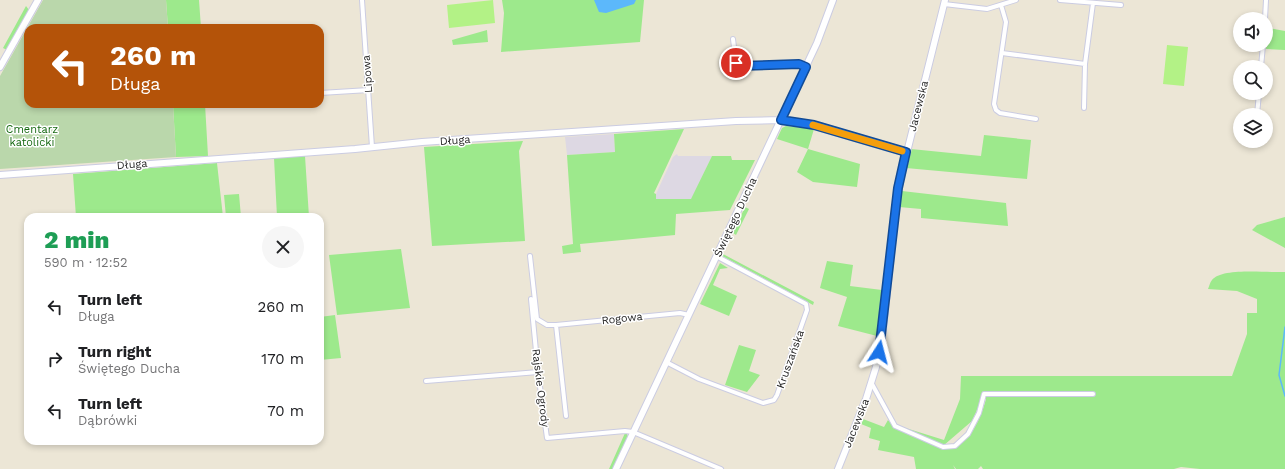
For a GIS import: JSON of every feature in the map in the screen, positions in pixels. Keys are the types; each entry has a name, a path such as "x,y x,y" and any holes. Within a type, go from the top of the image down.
{"street":[{"path":"24,24 38,0"},
{"name":"Lipowa","path":"362,0 372,147"},
{"name":"Świętego Ducha","path":"616,469 806,67 817,43 833,0"},
{"path":"945,2 987,9 1016,0"},
{"path":"1060,0 1122,5"},
{"path":"1265,12 1266,0"},
{"name":"Jacewska","path":"838,469 872,384 882,339 898,188 945,2"},
{"path":"1084,108 1085,64 1092,3"},
{"path":"1001,5 1006,22 994,104 996,110 1000,113 1036,118"},
{"path":"0,67 24,25"},
{"path":"734,39 736,63 739,66 799,64 806,67"},
{"path":"1002,53 1085,64"},
{"path":"324,93 368,90"},
{"name":"Długa","path":"0,175 422,142 736,121 781,120 814,125 906,152"},
{"name":"Rogowa","path":"530,256 537,319 547,325 673,314 689,315"},
{"name":"Kruszańska","path":"666,362 699,379 763,403 774,400 777,394 807,310 806,304 716,256"},
{"name":"Rajskie Ogrody","path":"531,299 538,372 547,438 625,431 633,432"},
{"path":"556,325 566,416"},
{"path":"426,380 538,372"},
{"path":"872,384 895,426 943,447 955,446 968,434 979,413 984,394 1093,394"},
{"path":"633,432 721,469"}],"shaded area":[{"path":"614,134 615,152 567,155 565,137"},
{"path":"677,154 678,156 712,156 691,200 656,199 656,194 673,157"}],"green space":[{"name":"Cmentarz katolicki","path":"43,0 166,0 168,24 29,24"},
{"path":"166,0 199,0 201,24 168,24"},
{"path":"493,0 495,23 449,28 447,5"},
{"path":"502,0 644,0 640,42 501,52 504,13"},
{"path":"26,6 29,10 7,50 3,48"},
{"path":"1273,29 1285,31 1285,50 1273,49"},
{"path":"487,30 488,42 453,45 452,40"},
{"name":"Cmentarz katolicki","path":"24,34 24,108 173,108 176,157 0,169 0,76"},
{"path":"1167,45 1188,47 1184,86 1163,84"},
{"path":"173,108 205,108 208,156 176,157"},
{"path":"786,126 814,129 808,149 777,139 782,128"},
{"path":"684,129 654,193 656,194 656,199 691,199 712,156 731,156 732,160 755,160 730,210 676,214 675,235 580,244 581,252 563,254 562,246 573,244 567,155 615,152 614,134"},
{"path":"984,135 1031,140 1027,179 906,168 911,149 981,156"},
{"path":"523,141 519,151 525,241 432,246 424,147"},
{"path":"808,149 860,164 857,187 813,182 797,172"},
{"path":"305,156 309,213 277,213 274,158"},
{"path":"217,163 223,213 76,213 73,174"},
{"path":"902,191 1006,203 1008,226 921,218 921,209 899,207"},
{"path":"239,194 241,213 226,213 224,195"},
{"path":"745,207 749,209 736,235 733,233"},
{"path":"1285,217 1285,248 1252,230 1257,225"},
{"path":"401,249 410,308 337,315 329,255"},
{"path":"723,254 814,302 813,305 722,256"},
{"path":"827,261 853,265 850,286 882,290 877,336 838,326 847,297 820,288"},
{"path":"720,263 728,268 720,269 713,285 737,296 729,316 700,304"},
{"path":"1285,272 1285,469 1200,469 1181,467 1174,469 983,469 981,466 978,469 956,469 953,465 955,469 916,469 914,457 878,450 880,441 869,438 871,428 861,424 863,419 884,427 888,420 894,427 943,448 952,448 959,445 972,432 981,415 986,399 982,399 972,421 943,446 896,425 944,440 960,399 961,376 1232,376 1247,334 1247,313 1257,313 1257,299 1237,291 1208,289 1212,280 1225,273"},
{"path":"335,315 341,358 324,360 324,316"},
{"path":"739,345 756,350 749,371 760,375 747,392 725,385"},
{"path":"625,433 628,437 613,469 609,469"}],"water":[{"path":"594,0 636,0 634,4 606,13 599,12"}],"waterway":[{"path":"1285,327 1279,375 1285,396"}],"slow traffic":[{"path":"813,125 902,151"}],"route":[{"path":"736,63 739,66 799,64 806,67 781,120 786,119 814,125 906,152 898,188 882,339 879,352"}]}
